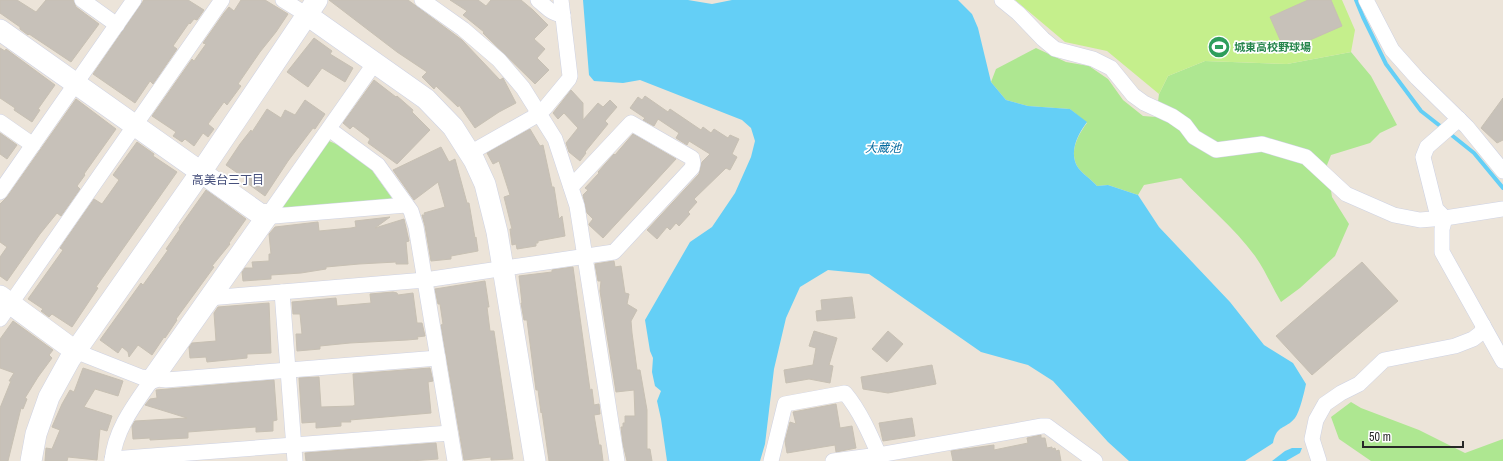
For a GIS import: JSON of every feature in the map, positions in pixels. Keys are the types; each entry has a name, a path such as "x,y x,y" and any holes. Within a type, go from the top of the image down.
{"street":[{"path":"82,0 117,24"},
{"path":"0,192 134,0"},
{"path":"283,0 312,8 374,64 426,99 453,127 470,153 485,184 497,232 535,461"},
{"path":"422,0 463,28 499,60 523,88 555,139 577,206 617,461"},
{"path":"538,0 551,12 557,15 563,15"},
{"path":"470,153 532,118 569,79 570,76 561,0"},
{"path":"1002,0 1018,13 1043,39 1055,49 1093,59 1111,68 1133,95 1144,103 1176,119 1185,125 1194,137 1216,150 1262,144 1306,157 1346,194 1394,215 1420,220 1445,218 1503,209"},
{"path":"1366,0 1392,50 1417,78 1468,127 1503,171"},
{"path":"215,3 135,125 4,306 75,351 141,377 166,380 438,358"},
{"path":"31,461 36,434 49,397 70,359 201,172 312,8"},
{"path":"0,30 260,214 268,215 406,205"},
{"path":"374,64 122,424 112,460 450,433"},
{"path":"1445,218 1436,209 1423,157 1427,147 1459,119"},
{"path":"0,122 33,145"},
{"path":"209,298 425,280 614,252 692,168 694,163 692,158 631,123 571,187"},
{"path":"329,128 378,165 411,211 416,227 455,461"},
{"path":"1445,218 1442,229 1442,252 1503,361"},
{"path":"282,292 295,461"},
{"path":"1319,461 1312,439 1316,420 1325,404 1341,393 1359,384 1384,360 1455,346 1473,339 1482,332 1483,325"},
{"path":"771,461 786,404 845,393 865,425 880,455"},
{"path":"840,460 880,455 916,455 1047,426 1090,460"}],"green space":[{"name":"城東高校野球場","path":"1015,0 1342,0 1355,30 1351,52 1287,64 1205,61 1168,76 1159,94 1107,51 1065,42"},
{"path":"1036,48 1066,62 1089,66 1108,79 1123,100 1143,116 1156,117 1159,94 1168,76 1205,61 1287,64 1351,52 1371,76 1397,125 1380,133 1370,143 1331,155 1327,165 1332,197 1349,224 1335,256 1300,288 1281,302 1262,267 1247,245 1229,225 1181,178 1144,185 1138,195 1108,185 1097,186 1077,166 1074,155 1074,149 1078,138 1087,123 1070,109 1028,106 1006,100 991,82 996,69"},
{"path":"329,141 348,149 369,166 394,201 285,209 281,204"},
{"path":"1351,402 1361,408 1419,430 1465,453 1503,439 1503,461 1371,461 1339,439 1331,417"}],"water":[{"name":"大蔵池","path":"583,0 688,0 712,4 732,0 958,0 972,14 978,28 991,82 1006,100 1028,106 1070,109 1087,122 1078,137 1074,149 1077,166 1097,186 1108,185 1138,195 1159,227 1230,302 1264,345 1293,363 1306,384 1297,415 1291,422 1279,430 1273,443 1245,461 1129,461 1108,442 1053,381 1028,365 981,352 869,274 828,270 800,287 786,318 774,369 765,444 760,461 667,461 657,401 661,391 655,386 652,372 653,358 650,351 645,320 690,242 712,227 735,193 751,157 755,141 751,128 742,120 640,80 623,83 594,81 589,75"},
{"path":"1292,448 1302,448 1300,453 1286,461 1272,461 1285,451"}],"building":[{"path":"0,0 17,0 36,12 46,0 73,0 76,7 99,24 71,62 29,34 28,35 20,29 20,27 0,13"},
{"path":"144,0 188,0 204,10 197,20 194,19 190,24 189,23 173,46 177,49 153,84 150,81 135,103 93,74"},
{"path":"241,0 265,0 288,14 238,84 241,86 227,105 224,102 208,124 214,129 208,137 203,133 194,146 185,139 182,142 173,136 176,132 152,116 192,59 194,61 206,44 203,43 224,13 229,7 234,11"},
{"path":"329,0 408,0 462,40 500,80 503,78 516,103 475,128 459,105 458,107 436,86 434,89 422,77 427,72 397,52"},
{"path":"450,0 478,0 486,6 491,0 521,0 548,25 534,39 545,49 537,58 549,70 535,84 483,33 484,32 463,15 467,11"},
{"path":"1308,0 1331,0 1342,26 1285,51 1270,17"},
{"path":"314,38 332,51 330,54 353,68 345,82 322,68 308,87 287,72"},
{"path":"0,48 5,51 6,49 55,85 38,109 40,110 32,122 0,98"},
{"path":"374,80 396,97 397,96 413,110 412,112 430,130 397,164 368,143 370,139 353,126 350,129 343,123"},
{"path":"571,90 583,103 583,120 598,103 603,107 610,100 617,107 605,121 608,124 585,152 586,153 580,161 569,152 566,143 578,128 564,113 558,119 553,113"},
{"path":"645,96 668,112 670,109 701,130 703,127 711,133 714,129 728,138 730,135 739,139 732,154 737,157 730,170 726,168 694,199 697,202 688,212 690,214 679,226 676,223 670,230 667,227 657,239 647,230 699,174 702,162 710,154 689,141 687,145 676,138 679,133 658,119 654,126 643,120 645,118 630,108 638,97 642,100"},
{"path":"1503,98 1503,140 1497,143 1481,128"},
{"path":"76,99 116,129 84,174 85,175 77,186 80,189 61,216 57,213 40,234 7,281 0,276 0,257 7,247 0,242 0,204 7,197"},
{"path":"305,100 325,114 315,129 313,128 288,161 265,196 247,183 249,181 226,165 251,130 252,132 267,109 281,118 285,110 295,115"},
{"path":"530,129 540,146 543,145 552,187 554,187 559,219 562,216 565,236 538,241 536,246 517,249 516,244 512,245 510,229 512,229 504,197 510,195 499,161 493,164 487,153"},
{"path":"0,133 17,145 7,159 0,154"},
{"path":"633,134 676,159 603,238 589,225 593,219 587,213 583,195 588,190 585,188"},
{"path":"137,142 154,154 153,156 177,172 96,287 98,288 72,327 52,314 49,317 41,311 43,309 28,299 63,250 60,248 94,199 102,204 119,180 113,175"},
{"path":"441,147 449,162 455,159 467,203 469,203 478,251 451,256 451,259 431,261 422,215 425,215 424,213 445,207 438,182 414,200 393,170"},
{"path":"206,190 246,219 229,243 230,244 212,266 214,267 152,355 138,345 129,357 128,352 122,347 118,353 100,340 141,283 143,285 168,250 166,249 180,229 179,228"},
{"path":"390,217 375,228 404,219 409,241 406,242 408,264 396,264 396,262 326,267 326,269 301,273 271,275 271,279 243,281 242,272 245,268 253,268 252,262 269,261 269,254 271,254 269,234 275,227 318,222 319,231 351,228 356,227 355,221"},
{"path":"614,261 615,267 621,266 625,293 629,294 627,304 637,310 631,321 632,333 637,370 640,370 647,410 647,449 650,449 652,461 627,461 623,444 621,427 623,427 623,423 625,423 625,416 635,416 634,390 616,392 600,291 601,281 598,281 595,264"},
{"path":"1362,262 1398,301 1312,375 1276,336"},
{"path":"573,267 590,390 592,389 594,405 599,404 600,414 594,415 603,461 549,461 538,390 536,390 527,320 524,320 521,303 519,276 552,272 552,270"},
{"path":"485,281 489,307 487,307 490,331 494,331 513,459 491,460 491,457 464,460 441,325 443,324 440,304 438,304 435,289"},
{"path":"397,293 398,295 413,293 417,323 422,323 425,336 417,337 418,339 320,346 320,349 297,351 296,334 302,334 300,314 293,314 292,302 336,298 337,306 371,303 370,294"},
{"path":"852,297 855,318 817,321 816,311 822,310 821,300"},
{"path":"269,303 271,353 247,354 247,358 207,362 206,357 190,358 189,347 192,343 216,341 214,313 218,307"},
{"path":"13,321 53,350 49,355 52,358 25,398 27,399 23,409 21,408 8,461 0,461 0,408 11,381 9,381 14,373 0,368 0,339"},
{"path":"814,331 837,338 829,365 833,366 830,383 809,379 786,383 784,370 813,365 816,348 809,346"},
{"path":"888,331 903,344 887,362 872,349"},
{"path":"932,365 936,384 888,393 863,389 861,377"},
{"path":"83,368 123,381 118,396 95,389 84,407 112,416 107,431 100,429 97,460 68,457 67,461 45,461 46,448 52,449 60,430 52,427 70,390 74,392"},
{"path":"430,368 433,381 428,382 431,413 350,420 351,422 341,422 341,426 316,428 316,422 302,423 299,378 319,377 321,407 353,406 355,405 353,374"},
{"path":"274,380 277,420 273,421 273,431 256,432 256,427 188,432 188,438 150,440 150,438 133,439 132,426 135,421 187,418 145,405 150,399 157,398 156,390"},
{"path":"836,404 840,428 852,426 856,448 836,452 835,445 787,453 785,441 790,422 796,424 793,412"},
{"path":"912,418 915,436 883,441 879,423"},
{"path":"1041,435 1041,438 1045,438 1047,448 1052,447 1052,449 1055,448 1056,451 1059,450 1061,461 953,461 951,451 994,445 994,450 1028,443 1027,438"},
{"path":"436,443 438,459 410,461 306,461 305,453"}],"waterway":[{"path":"1356,0 1386,64 1421,111 1444,129"},
{"path":"1449,133 1474,153 1503,188"}],"place":[{"name":"城東高校野球場","path":"1219,47"}],"district":[{"name":"高美台三丁目","path":"228,180"}]}
